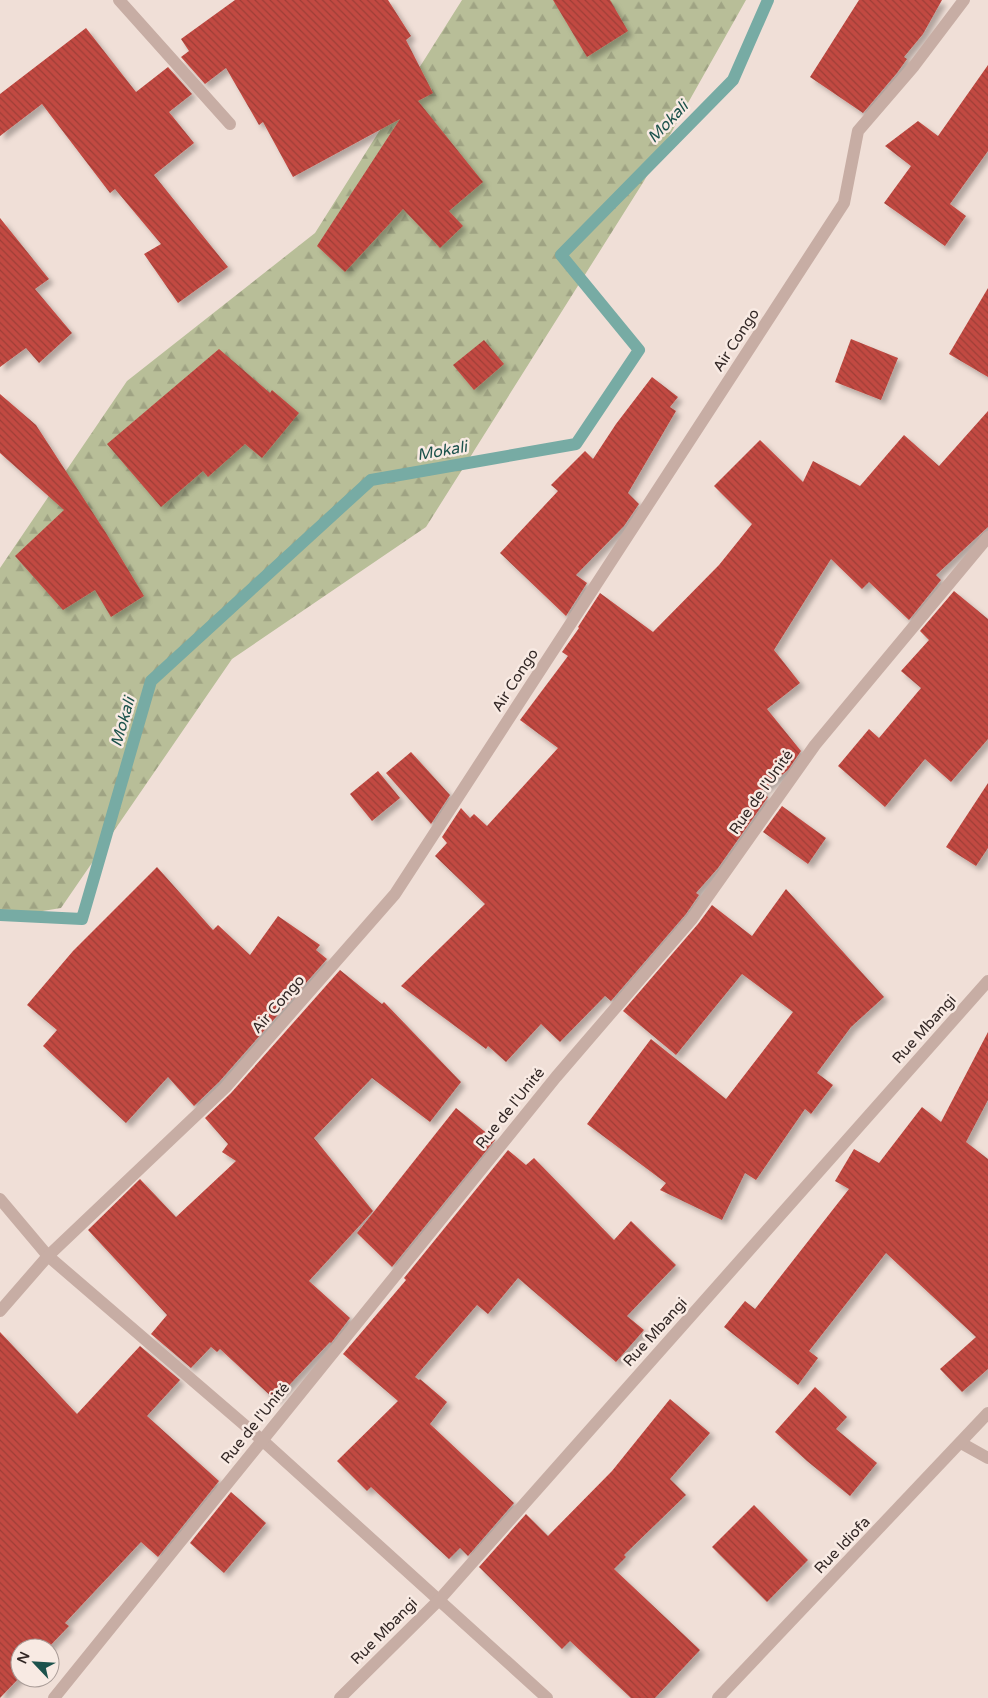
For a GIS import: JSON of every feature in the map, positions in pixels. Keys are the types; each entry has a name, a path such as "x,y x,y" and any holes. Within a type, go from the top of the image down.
{"street":[{"path":"119,0 230,124"},
{"name":"Air Congo","path":"0,1311 48,1256 225,1088 395,894 844,203 858,131 914,66 964,0"},
{"name":"Rue de l'Unité","path":"54,1698 556,1077 692,919 814,745 988,537"},
{"name":"Rue Mbangi","path":"340,1698 440,1600 988,981"},
{"path":"0,1199 48,1256 262,1440 546,1698"},
{"name":"Rue Idiofa","path":"718,1698 988,1413"},
{"path":"960,1443 988,1458"}],"green space":[{"path":"462,0 746,0 644,181 426,527 232,659 61,908 0,918 0,568 127,381 315,233"}],"building":[{"path":"235,0 388,0 411,36 406,40 433,93 418,101 483,182 449,211 463,226 440,248 403,209 345,272 317,246 400,119 293,177 263,122 259,125 226,68 205,84 181,57 189,51 181,39"},
{"path":"553,0 610,0 628,31 587,57"},
{"path":"859,0 942,0 923,34 904,57 907,59 863,113 810,77"},
{"path":"86,28 136,92 168,67 192,94 169,112 194,143 154,175 228,267 178,303 144,254 161,244 115,189 110,193 42,104 0,136 0,94"},
{"path":"988,65 988,151 950,204 966,216 945,246 884,203 911,166 885,146 918,121 938,136"},
{"path":"0,218 49,279 35,289 72,333 39,363 26,348 0,367"},
{"path":"988,288 988,377 949,354"},
{"path":"851,339 898,358 881,400 835,382"},
{"path":"484,340 504,364 474,390 453,365"},
{"path":"219,349 270,393 272,390 299,413 262,458 245,444 208,477 203,471 161,507 107,444"},
{"path":"652,377 678,397 670,407 676,411 628,493 639,504 624,526 576,575 587,583 566,616 500,553 558,491 551,485 585,451 593,459 616,424"},
{"path":"0,394 36,425 106,533 144,596 111,617 95,590 63,610 15,556 64,510 0,453"},
{"path":"988,411 988,527 936,575 941,580 909,620 869,582 862,589 831,559 774,650 800,683 767,709 801,751 788,770 761,792 768,797 718,868 696,893 699,895 686,914 611,1001 605,996 560,1042 541,1024 506,1062 488,1046 486,1049 401,986 485,904 435,856 447,843 442,837 461,808 470,818 474,814 487,826 558,748 520,720 568,656 562,652 600,593 653,632 719,565 752,524 714,486 760,440 803,482 813,461 860,486 904,435 939,466"},
{"path":"954,591 988,619 988,739 951,782 925,759 885,807 838,766 869,729 879,738 921,688 901,671 929,640 920,631"},
{"path":"411,752 450,795 431,824 386,773"},
{"path":"378,771 400,798 372,821 350,794"},
{"path":"988,783 988,848 976,866 946,847"},
{"path":"782,806 826,838 808,864 763,832"},
{"path":"157,867 213,930 218,925 250,955 278,916 320,945 316,950 327,959 219,1082 194,1106 168,1077 126,1123 43,1046 57,1030 27,1005 73,951"},
{"path":"786,889 884,997 851,1027 817,1073 833,1085 811,1114 805,1109 756,1180 745,1173 722,1220 660,1190 666,1183 587,1124 651,1039 726,1099 793,1012 742,974 676,1055 623,1011 712,905 752,936"},
{"path":"340,970 382,1004 384,1002 461,1082 430,1122 372,1078 314,1138 373,1211 309,1281 350,1318 331,1343 275,1400 220,1349 217,1352 211,1347 191,1368 151,1334 167,1315 88,1230 140,1179 176,1217 236,1161 222,1152 228,1144 205,1118 231,1093"},
{"path":"988,1032 988,1100 966,1142 988,1159 988,1369 962,1392 940,1369 976,1337 886,1253 809,1351 818,1358 798,1385 724,1327 745,1301 755,1309 849,1189 835,1181 854,1149 879,1163 922,1107 941,1122"},
{"path":"456,1108 495,1140 392,1267 357,1233"},
{"path":"508,1150 526,1165 534,1158 614,1240 631,1221 676,1265 627,1316 644,1330 616,1362 518,1278 488,1314 477,1305 415,1377 420,1379 447,1402 430,1424 514,1503 468,1556 460,1548 449,1559 371,1487 367,1491 337,1461 398,1401 343,1354 406,1280 404,1278"},
{"path":"0,1332 77,1414 140,1346 180,1380 147,1416 219,1481 158,1557 141,1542 65,1623 69,1626 58,1638 10,1638 10,1688 0,1698"},
{"path":"815,1387 847,1417 836,1429 877,1463 850,1496 775,1432"},
{"path":"670,1399 710,1433 670,1479 686,1495 624,1555 626,1557 614,1569 700,1650 655,1698 631,1698 570,1641 562,1649 479,1567 526,1514 548,1536 612,1471"},
{"path":"231,1492 266,1523 224,1573 190,1543"},
{"path":"754,1505 808,1560 767,1602 712,1547"}],"waterway":[{"name":"Mokali","path":"0,915 82,919 151,681 371,480 576,444 639,350 561,255 733,80 768,0"}]}
